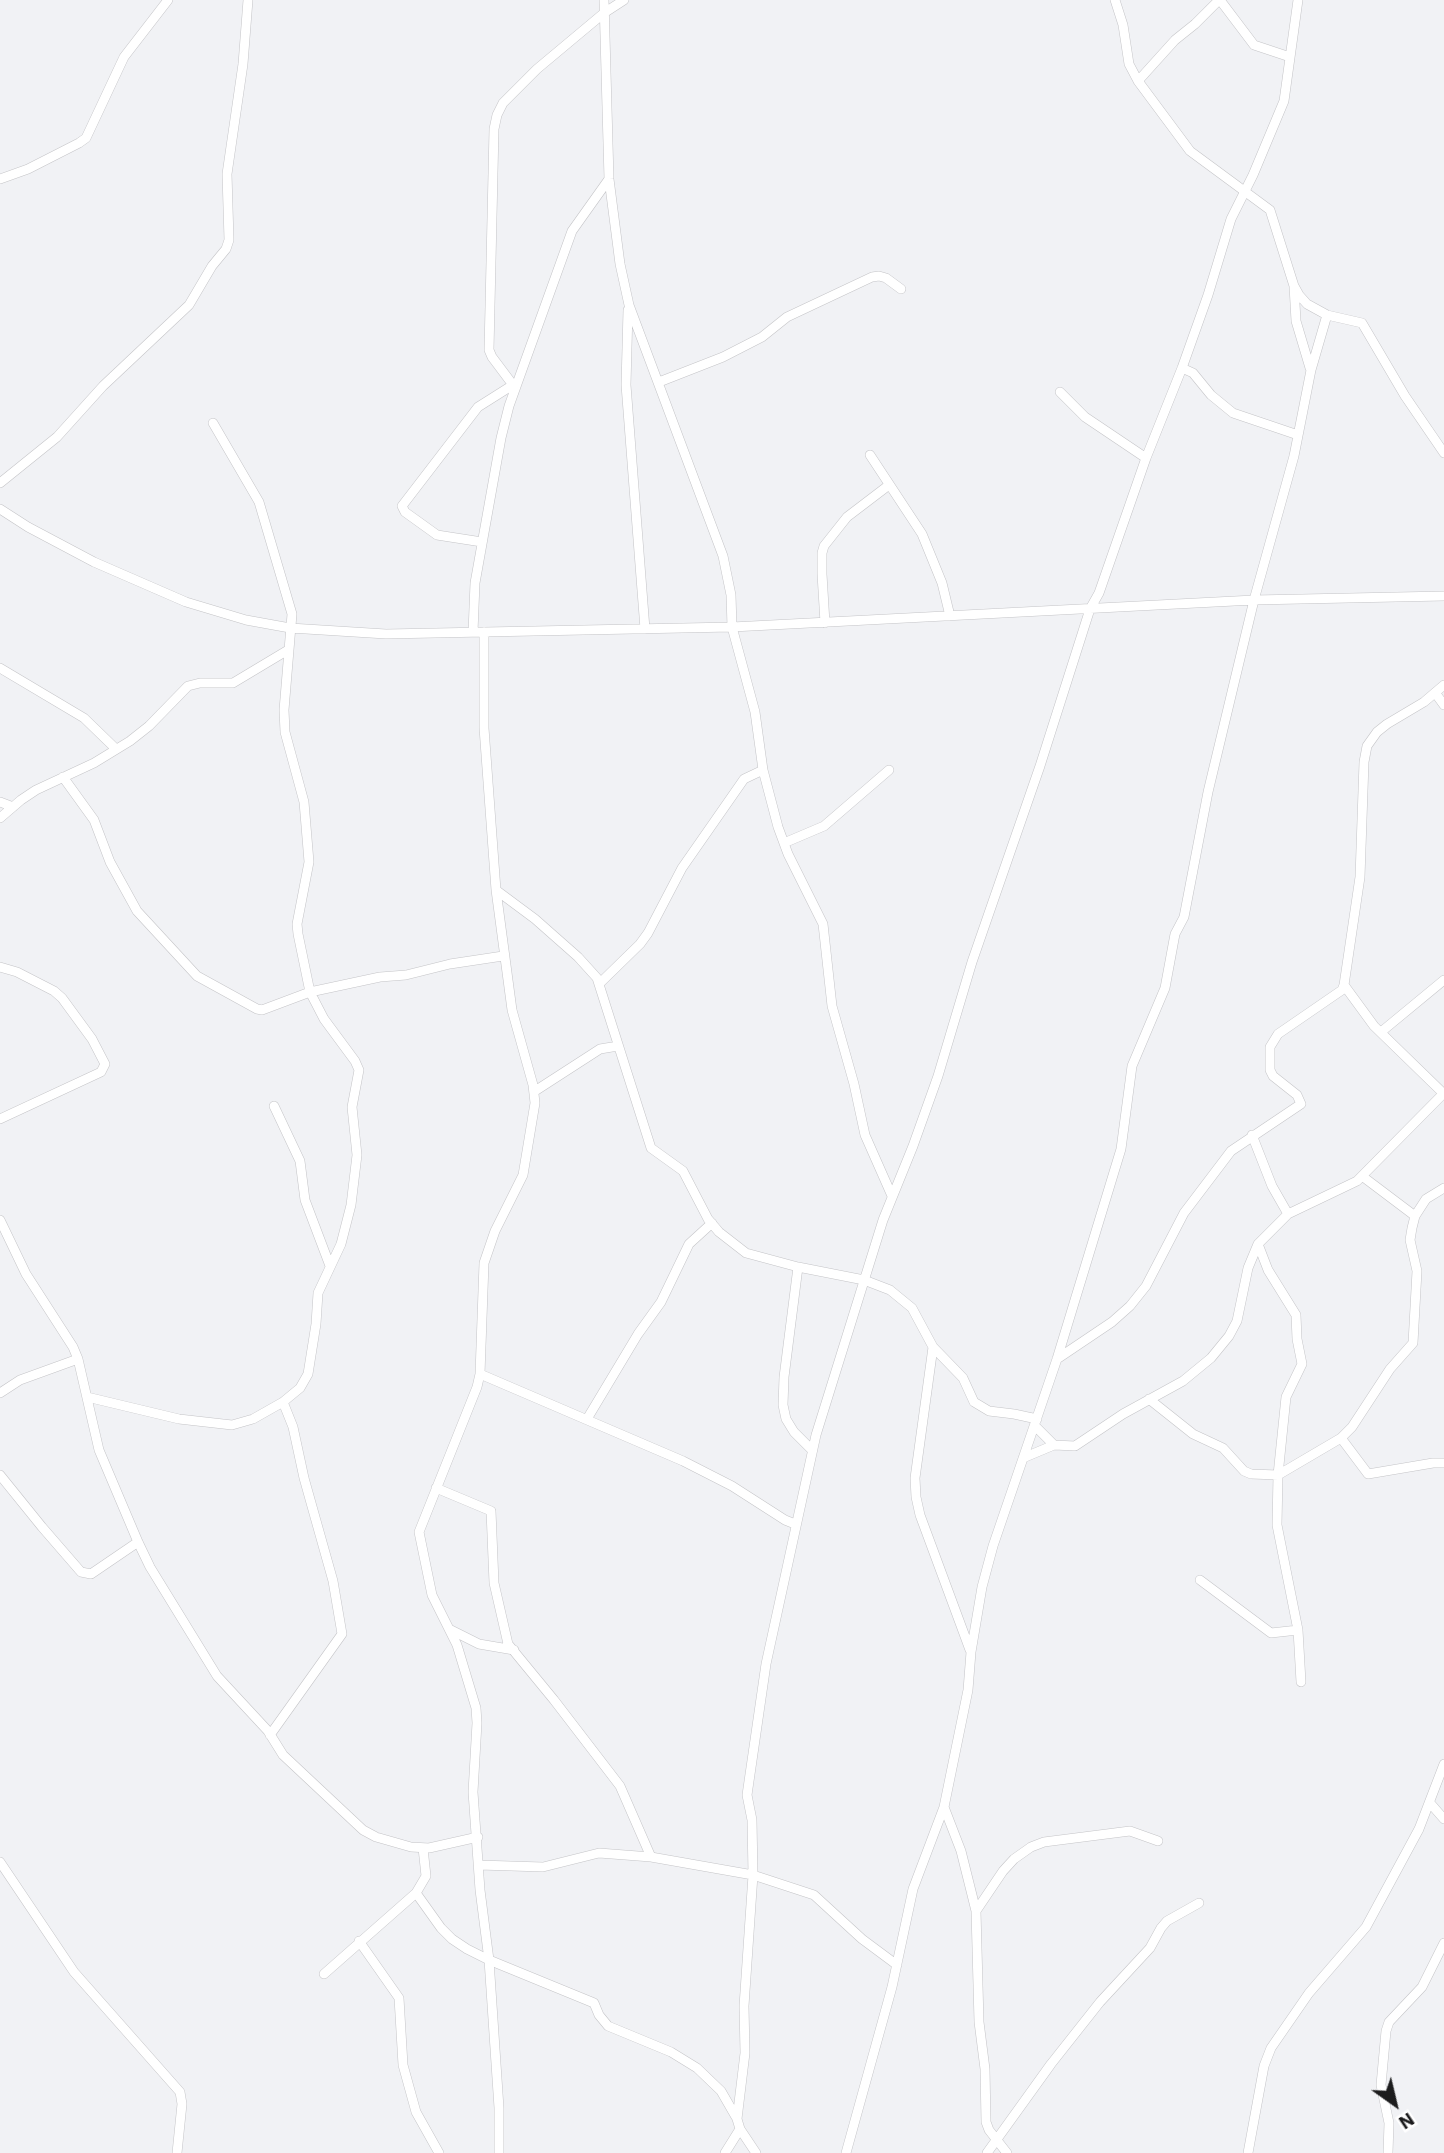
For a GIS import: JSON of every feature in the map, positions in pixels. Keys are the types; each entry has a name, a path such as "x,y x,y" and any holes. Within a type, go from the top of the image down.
{"street":[{"path":"0,179 38,164 86,138 124,57 168,0"},
{"path":"0,483 57,437 103,386 189,305 226,249 229,240 228,174 243,64 248,0"},
{"path":"604,0 609,179 620,264 629,305 723,556 729,579 732,627 755,712 763,770 783,842 824,924 832,1006 864,1135 892,1196"},
{"path":"515,384 489,351 494,129 497,115 503,103 537,69 604,13 624,0"},
{"path":"1115,0 1123,25 1129,64 1138,81 1190,151 1273,215 1294,286 1307,304 1327,315 1362,323 1405,396 1444,453"},
{"path":"1138,81 1174,40 1219,0 1254,45 1290,57"},
{"path":"737,2119 745,2053 744,2006 753,1875 752,1820 747,1795 766,1664 812,1450 864,1280 937,1076 972,962 1040,766 1090,609 1099,593 1146,458 1182,368 1208,295 1228,226 1284,102 1298,0"},
{"path":"499,2153 499,2108 489,1961 473,1792 476,1708 462,1657 432,1595 419,1532 477,1387 480,1374 484,1263 495,1231 526,1166 535,1091 512,1010 503,956 486,761 475,583 501,438 515,384 572,230 609,179"},
{"path":"659,382 723,357 762,337 787,317 872,278 886,278 901,289"},
{"path":"1294,286 1296,321 1311,369"},
{"path":"629,305 626,385 645,629"},
{"path":"846,2153 897,1965 913,1889 944,1807 968,1690 971,1652 982,1587 1057,1359 1121,1149 1132,1066 1162,998 1175,934 1184,917 1208,792 1254,600 1298,435 1311,369 1327,315"},
{"path":"1182,368 1193,373 1211,395 1234,413 1298,435"},
{"path":"482,542 437,535 405,512 402,506 478,407 515,384"},
{"path":"1060,392 1085,417 1146,458"},
{"path":"86,1397 179,1419 232,1425 253,1419 283,1402 300,1388 308,1374 318,1293 341,1244 351,1205 357,1155 352,1107 359,1076 355,1061 324,1019 310,992 297,924 309,862 305,810 285,732 284,710 292,614 265,519 251,487 213,423"},
{"path":"870,455 928,548 942,583 950,616"},
{"path":"825,623 821,574 824,546 847,517 889,485"},
{"path":"0,509 94,562 186,602 246,620 290,628 387,634 732,627 1254,600 1444,596"},
{"path":"0,818 36,790 116,749 149,726 188,686 233,682 288,650"},
{"path":"0,668 84,718 116,749"},
{"path":"1057,1359 1112,1322 1130,1306 1146,1286 1184,1213 1231,1151 1301,1104 1297,1095 1273,1076 1270,1070 1270,1047 1272,1041 1342,990 1344,985 1360,877 1364,761 1367,746 1377,732 1436,694 1444,685"},
{"path":"1436,694 1444,705"},
{"path":"599,984 648,933 682,868 744,779 763,770"},
{"path":"783,842 824,826 889,770"},
{"path":"63,777 94,820 110,862 138,911 197,976 262,1010 310,992 380,976 406,975 450,964 503,956"},
{"path":"0,802 12,807"},
{"path":"496,890 535,919 578,957 599,984 651,1148 683,1171 712,1223 733,1245 746,1253 864,1280 890,1290 912,1308 933,1347 958,1372 974,1402 989,1411 1014,1414 1036,1423 1054,1445"},
{"path":"0,967 17,972 62,998 92,1039 104,1064 101,1072 0,1119"},
{"path":"1381,1032 1444,979"},
{"path":"1023,1458 1054,1445 1075,1446 1113,1420 1183,1381 1211,1358 1237,1321 1248,1268 1258,1244 1288,1214 1309,1202 1346,1188 1362,1176 1444,1094 1381,1032 1344,985"},
{"path":"535,1091 600,1049 618,1046"},
{"path":"274,1106 300,1161 305,1200 330,1266"},
{"path":"1252,1135 1272,1186 1288,1214"},
{"path":"1362,1176 1415,1216"},
{"path":"1149,1399 1193,1434 1223,1448 1244,1471 1251,1474 1278,1475 1341,1438 1352,1427 1390,1368 1413,1343 1417,1271 1410,1240 1415,1216 1426,1199 1444,1188"},
{"path":"0,1220 26,1274 73,1347 104,1467 138,1542 150,1567 209,1664 270,1735 283,1755 363,1830 376,1837 423,1848 454,1844 478,1837"},
{"path":"587,1419 638,1334 661,1302 689,1244 712,1223"},
{"path":"1258,1244 1268,1270 1296,1315 1302,1364 1286,1397 1278,1475 1278,1525 1298,1630 1301,1682"},
{"path":"798,1267 783,1405 786,1419 794,1432 812,1450"},
{"path":"933,1347 915,1478 916,1497 971,1652"},
{"path":"0,1393 20,1380 78,1359"},
{"path":"480,1374 683,1461 746,1494 795,1524"},
{"path":"270,1735 342,1634 333,1581 304,1478 293,1427 283,1402"},
{"path":"1341,1438 1368,1474 1444,1463"},
{"path":"0,1475 81,1572 91,1574 138,1542"},
{"path":"436,1488 491,1511 496,1596 505,1637 620,1786 651,1857"},
{"path":"1200,1580 1271,1633 1298,1630"},
{"path":"449,1629 479,1644 514,1650"},
{"path":"1248,2153 1264,2066 1271,2048 1308,1993 1366,1927 1419,1829 1444,1764"},
{"path":"1430,1803 1444,1819"},
{"path":"944,1807 961,1851 976,1911 979,2022 985,2069 986,2122 1007,2153"},
{"path":"976,1911 1003,1871 1031,1847 1044,1842 1130,1831 1158,1841"},
{"path":"324,1974 416,1893 426,1876 423,1848"},
{"path":"479,1864 543,1867 599,1853 651,1857 753,1875 814,1895 869,1945 897,1965"},
{"path":"0,1862 74,1972 180,2092 182,2104 177,2153"},
{"path":"416,1893 452,1939 489,1961 594,2003 598,2015 608,2026 671,2052 714,2083 756,2153"},
{"path":"987,2153 1092,2013 1150,1948 1161,1928 1167,1921 1199,1903"},
{"path":"359,1941 399,1998 403,2065 416,2112 439,2153"},
{"path":"1388,2153 1389,2123 1381,2085 1386,2031 1389,2022 1422,1987 1444,1943"},
{"path":"725,2153 740,2129"}]}
